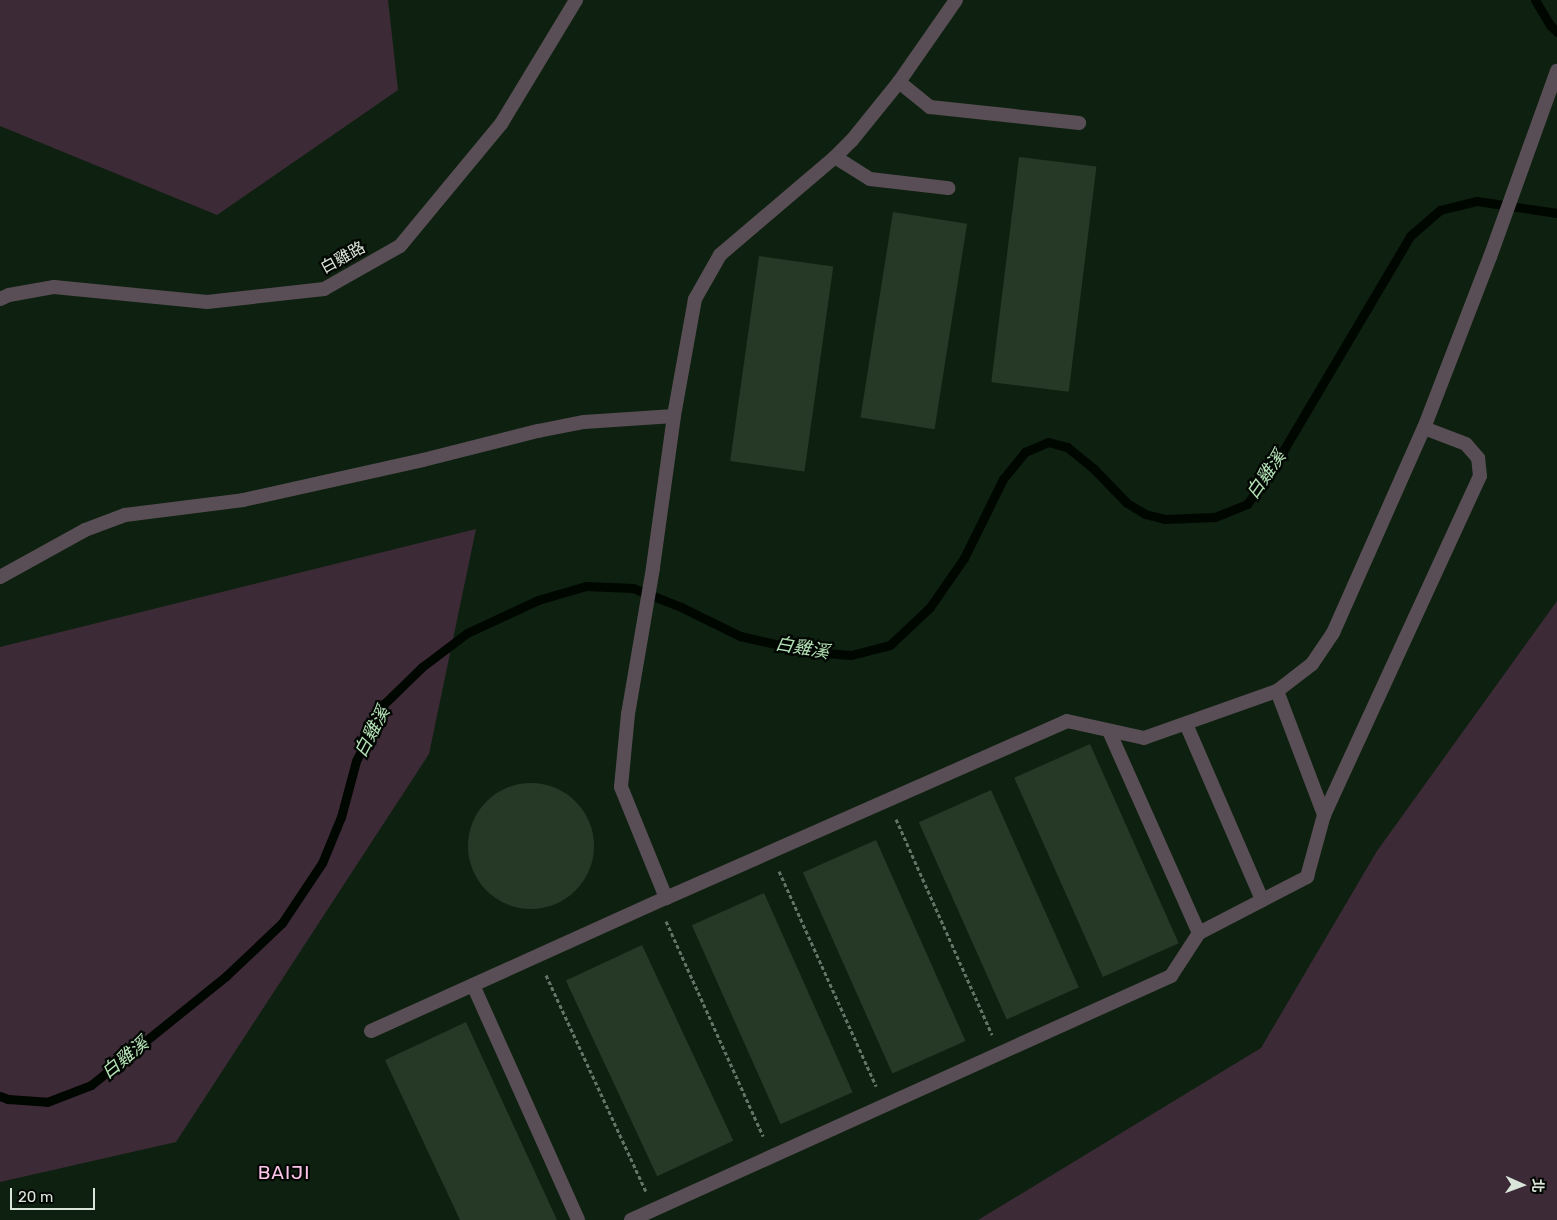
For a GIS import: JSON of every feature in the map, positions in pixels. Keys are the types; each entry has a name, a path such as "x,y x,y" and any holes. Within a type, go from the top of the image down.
{"street":[{"name":"白雞路","path":"0,299 9,295 54,287 207,302 324,289 400,246 501,124 576,0"},
{"path":"662,900 621,787 628,714 653,568 674,416 695,299 705,278 720,255 835,157 899,82 956,0"},
{"path":"371,1031 1068,721 1144,738 1277,691 1312,664 1333,633 1424,428 1490,257 1557,71"},
{"path":"899,82 930,107 1079,122"},
{"path":"835,157 870,179 948,188"},
{"path":"0,577 84,530 125,515 243,500 584,422 674,416"},
{"path":"631,1220 1171,976 1199,932 1307,877 1324,815 1480,476 1478,458 1466,444 1424,428"},
{"path":"1277,691 1324,815"},
{"path":"1186,724 1262,900"},
{"path":"1109,731 1199,932"},
{"path":"473,985 578,1220"}],"path":[{"path":"888,800 1000,1053"},
{"path":"771,852 884,1106"},
{"path":"662,900 772,1156"},
{"path":"537,956 655,1209"}],"shaded area":[{"path":"0,0 388,0 398,90 217,215 0,126"},
{"path":"476,529 429,754 176,1142 0,1182 0,647"},
{"path":"1557,601 1557,1220 978,1220 1261,1048 1377,851"}],"building":[{"path":"1019,157 1096,167 1069,392 991,382"},
{"path":"893,212 967,224 935,429 860,417"},
{"path":"759,256 833,266 804,471 730,461"},
{"path":"1090,744 1179,943 1103,977 1014,778"},
{"path":"531,783 555,788 576,801 589,822 594,846 589,870 576,891 555,904 531,909 507,904 486,891 473,870 468,846 473,822 486,801 507,788"},
{"path":"991,790 1079,987 1007,1019 919,822"},
{"path":"876,840 965,1041 892,1074 803,873"},
{"path":"764,893 853,1092 780,1124 692,925"},
{"path":"642,945 733,1141 657,1176 566,980"},
{"path":"466,1022 557,1220 460,1220 385,1060"}],"waterway":[{"name":"白雞溪","path":"1535,0 1550,25 1557,32"},
{"name":"白雞溪","path":"0,1096 8,1099 47,1102 91,1085 226,976 282,923 322,863 341,817 356,761 384,704 422,667 467,633 538,600 586,586 633,588 681,607 740,636 811,652 851,655 890,645 930,607 964,558 1003,479 1025,452 1048,442 1067,447 1094,469 1127,503 1145,514 1165,519 1215,517 1247,504 1270,473 1410,236 1440,210 1477,201 1557,213"}],"district":[{"name":"BAIJI","path":"284,1173"}]}
